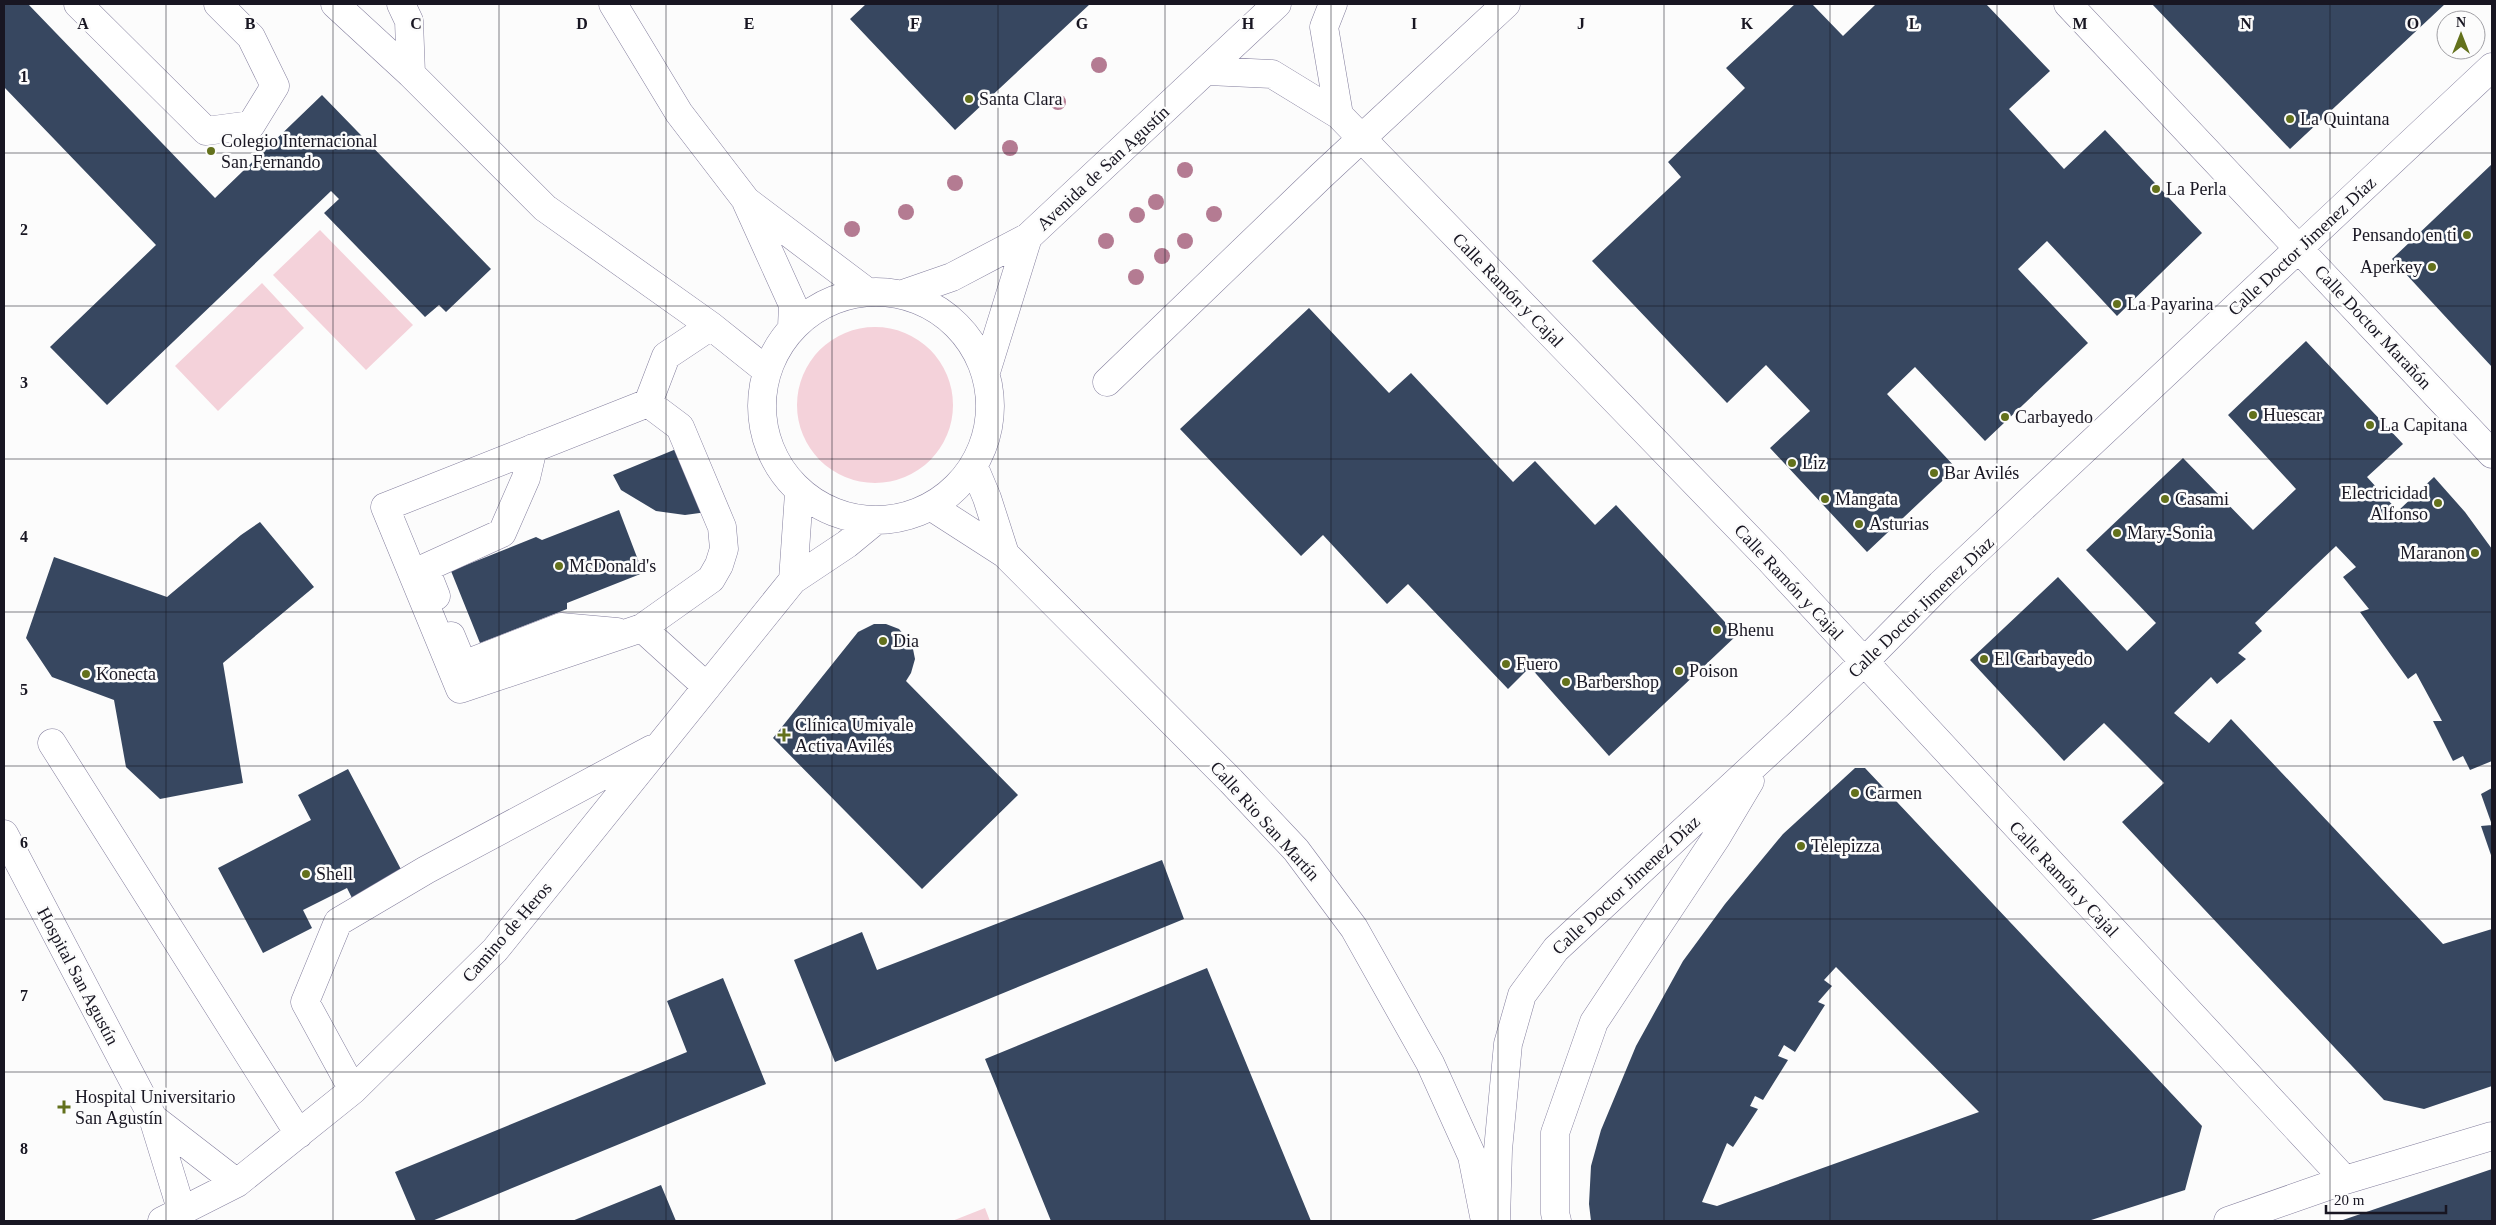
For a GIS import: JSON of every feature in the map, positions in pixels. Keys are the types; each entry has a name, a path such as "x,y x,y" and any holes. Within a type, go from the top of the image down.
{"street":[{"path":"78,4 206,131 251,125 275,86 251,37 218,4"},
{"path":"335,4 411,74 545,208 711,326 766,370"},
{"path":"401,4 409,21 411,74"},
{"path":"613,4 679,113 745,199 793,305 792,327"},
{"name":"Avenida de San Agustín","path":"903,294 952,277 1028,237 1208,71 1277,4"},
{"path":"1333,4 1324,27 1339,115"},
{"path":"1107,382 1362,138 1506,4"},
{"name":"Calle Doctor Marañón","path":"2068,4 2300,248 2492,454"},
{"name":"Calle Doctor Jimenez Díaz","path":"1496,1221 1498,1150 1508,1044 1522,995 1556,949 1863,663 1941,584 2492,67"},
{"name":"Calle Ramón y Cajal","path":"1208,71 1272,74 1339,115 1769,559 1863,663 2345,1180"},
{"path":"745,199 866,291"},
{"path":"986,372 1028,237"},
{"path":"866,291 903,294 921,300 949,317 973,345 986,372 991,395 988,431 974,467 958,487 932,507 905,517 874,521 834,513 799,493 773,459 762,429 761,399 766,370 777,347 792,327 814,309 846,295 866,291"},
{"path":"648,403 680,427 722,527 724,549 719,565 711,579 634,631 460,689 386,507 648,403 666,356 711,326"},
{"path":"533,448 526,478 502,533 425,568 462,664 561,627 634,631 707,686"},
{"path":"974,467 987,498 1005,554"},
{"path":"793,580 799,493"},
{"path":"932,507 1005,554"},
{"name":"Camino de Heros","path":"172,1217 237,1183 354,1090 496,950 793,580 847,544 874,521"},
{"name":"Calle Rio San Martín","path":"1005,554 1231,781 1289,843 1354,928 1430,1063 1472,1156 1486,1221"},
{"path":"52,742 299,1134"},
{"path":"354,1090 305,1002 338,922 426,870 662,743"},
{"path":"1557,1221 1555,1213 1555,1133 1594,1022 1716,838 1767,752"},
{"name":"Hospital San Agustín","path":"4,834 153,1118 172,1217"},
{"name":"Hospital San Agustín","path":"153,1118 237,1183"},
{"path":"2228,1221 2345,1180 2492,1136"}],"shaded area":[{"path":"320,230 413,325 366,370 273,275"},
{"path":"262,283 304,328 218,411 175,366"},
{"path":"867,327 883,327 898,330 912,336 925,344 936,355 950,382 953,405 952,420 944,442 936,455 925,466 898,480 883,483 867,483 852,480 838,474 825,466 814,455 800,428 797,413 797,397 800,382 806,368 814,355 825,344 852,330"},
{"path":"985,1208 990,1221 952,1221"}],"building":[{"path":"4,4 28,4 215,198 322,95 491,269 446,312 439,305 425,317 324,213 339,199 331,191 107,405 50,347 156,245 4,87"},
{"path":"866,4 1090,4 955,130 850,19"},
{"path":"1795,4 1812,4 1843,36 1876,4 1986,4 2050,71 2009,109 2064,169 2105,130 2202,233 2117,316 2047,241 2018,269 2088,343 1985,441 1915,367 1887,394 1956,468 1867,552 1770,448 1810,411 1766,365 1727,403 1592,261 1681,177 1668,162 1745,88 1726,68"},
{"path":"2152,4 2445,4 2436,10 2436,12 2290,149"},
{"path":"2492,164 2492,367 2392,259"},
{"path":"1309,308 1389,393 1411,373 1513,482 1535,461 1595,525 1616,505 1737,635 1609,756 1530,667 1508,689 1408,584 1387,604 1323,535 1301,556 1180,429"},
{"path":"2306,341 2403,444 2367,477 2398,511 2434,477 2465,512 2492,549 2492,761 2470,770 2463,756 2453,761 2433,721 2442,721 2416,673 2408,679 2360,612 2369,609 2343,577 2356,567 2336,546 2255,623 2262,631 2238,653 2246,659 2217,684 2211,677 2174,713 2209,743 2231,719 2443,944 2492,929 2492,1086 2424,1109 2384,1100 2122,822 2164,783 2104,723 2064,761 1970,660 2058,577 2127,651 2156,623 2086,550 2183,458 2253,530 2296,489 2228,415"},
{"path":"681,447 707,512 685,515 656,511 621,490 613,475"},
{"path":"619,510 643,573 567,603 567,609 480,643 451,571 536,537 542,540"},
{"path":"260,522 314,587 223,663 243,783 160,799 126,767 114,700 52,677 26,638 54,557 167,597 241,535"},
{"path":"874,624 886,624 899,629 912,644 915,659 911,673 906,681 1018,795 922,889 773,738 858,632"},
{"path":"1855,768 1865,768 2202,1126 2185,1190 2088,1221 1591,1221 1589,1204 1591,1166 1601,1130 1636,1046 1683,961 1725,904 1783,834","holes":["1836,967 1979,1112 1717,1206 1702,1202 1727,1143 1733,1147 1758,1109 1750,1106 1755,1096 1763,1100 1788,1060 1778,1056 1784,1045 1795,1052 1825,1005 1818,1002 1832,986 1824,980"]},
{"path":"348,769 404,875 354,902 347,888 303,910 312,928 263,953 218,868 311,820 298,795"},
{"path":"2492,788 2492,825 2481,794"},
{"path":"2492,825 2492,858 2481,826"},
{"path":"1162,860 1184,919 835,1062 794,960 862,932 877,970"},
{"path":"1207,968 1311,1221 1051,1221 985,1059"},
{"path":"723,978 766,1084 432,1221 416,1221 395,1172 687,1052 667,1001"},
{"path":"2492,1169 2492,1221 2340,1221"},
{"path":"661,1185 676,1221 572,1221"}],"place":[{"name":"Santa Clara","path":"969,99"},
{"name":"La Quintana","path":"2290,119"},
{"name":"Colegio Internacional San Fernando","path":"211,151"},
{"name":"La Perla","path":"2156,189"},
{"name":"Pensando en ti","path":"2467,235"},
{"name":"Aperkey","path":"2432,267"},
{"name":"La Payarina","path":"2117,304"},
{"name":"Huescar","path":"2253,415"},
{"name":"Carbayedo","path":"2005,417"},
{"name":"La Capitana","path":"2370,425"},
{"name":"Liz","path":"1792,463"},
{"name":"Bar Avilés","path":"1934,473"},
{"name":"Mangata","path":"1825,499"},
{"name":"Casami","path":"2165,499"},
{"name":"Electricidad Alfonso","path":"2438,503"},
{"name":"Asturias","path":"1859,524"},
{"name":"Mary-Sonia","path":"2117,533"},
{"name":"Maranon","path":"2475,553"},
{"name":"McDonald's","path":"559,566"},
{"name":"Bhenu","path":"1717,630"},
{"name":"Dia","path":"883,641"},
{"name":"El Carbayedo","path":"1984,659"},
{"name":"Fuero","path":"1506,664"},
{"name":"Poison","path":"1679,671"},
{"name":"Konecta","path":"86,674"},
{"name":"Barbershop","path":"1566,682"},
{"name":"Clínica Umivale Activa Avilés","path":"784,735"},
{"name":"Carmen","path":"1855,793"},
{"name":"Telepizza","path":"1801,846"},
{"name":"Shell","path":"306,874"},
{"name":"Hospital Universitario San Agustín","path":"64,1107"}]}
